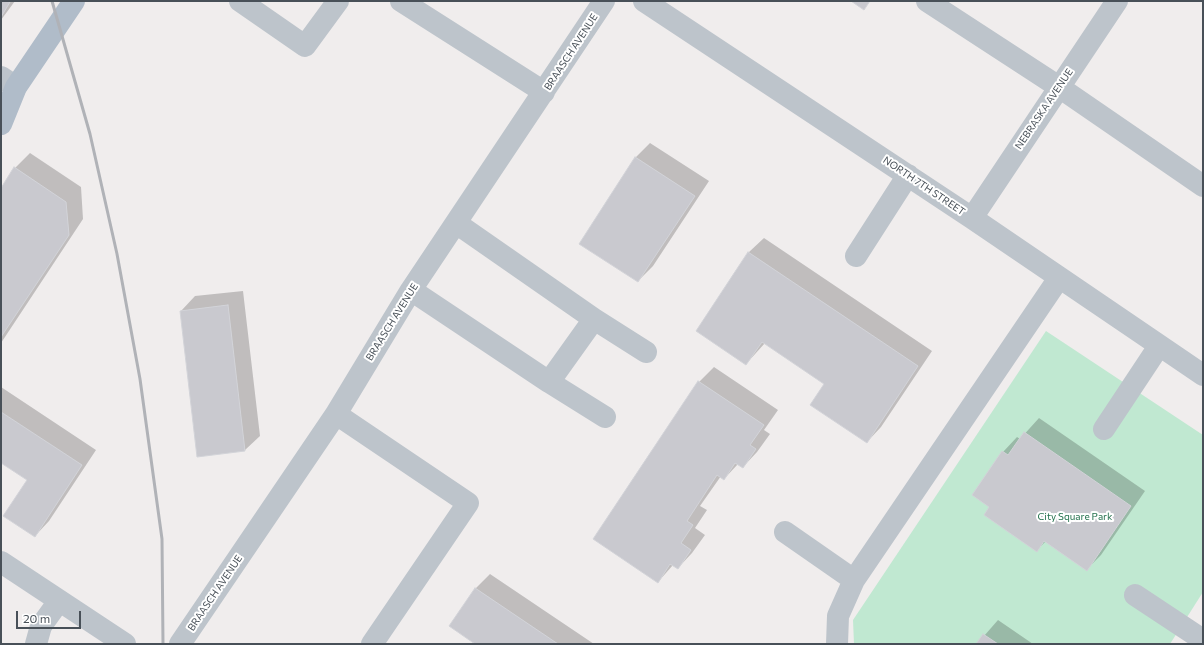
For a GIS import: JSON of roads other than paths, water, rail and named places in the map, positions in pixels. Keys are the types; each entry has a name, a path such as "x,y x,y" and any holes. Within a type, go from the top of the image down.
{"main road":[{"path":"1,124 6,88 74,1"}],"street":[{"path":"240,1 305,46 338,1"},
{"path":"401,1 544,92"},
{"name":"BRAASCH AVENUE","path":"180,644 336,414 411,290 604,1"},
{"name":"NORTH 7TH STREET","path":"644,1 908,175 1203,375"},
{"path":"927,1 1059,87 1203,186"},
{"name":"NEBRASKA AVENUE","path":"972,218 1117,1"},
{"path":"856,256 908,175"},
{"path":"456,223 594,319 646,352"},
{"path":"837,644 838,616 854,580 1059,278"},
{"path":"411,290 549,382 605,417"},
{"path":"549,382 594,319"},
{"path":"1104,429 1159,346"},
{"path":"336,414 468,503 372,644"},
{"path":"786,532 854,580"},
{"path":"1,562 125,644"},
{"path":"1135,595 1203,640"},
{"path":"36,644 41,626 58,601"}],"railway":[{"path":"52,1 90,134 117,254 140,379 162,539 163,644"}],"park label":[{"name":"City Square Park","path":"1075,517"}]}
